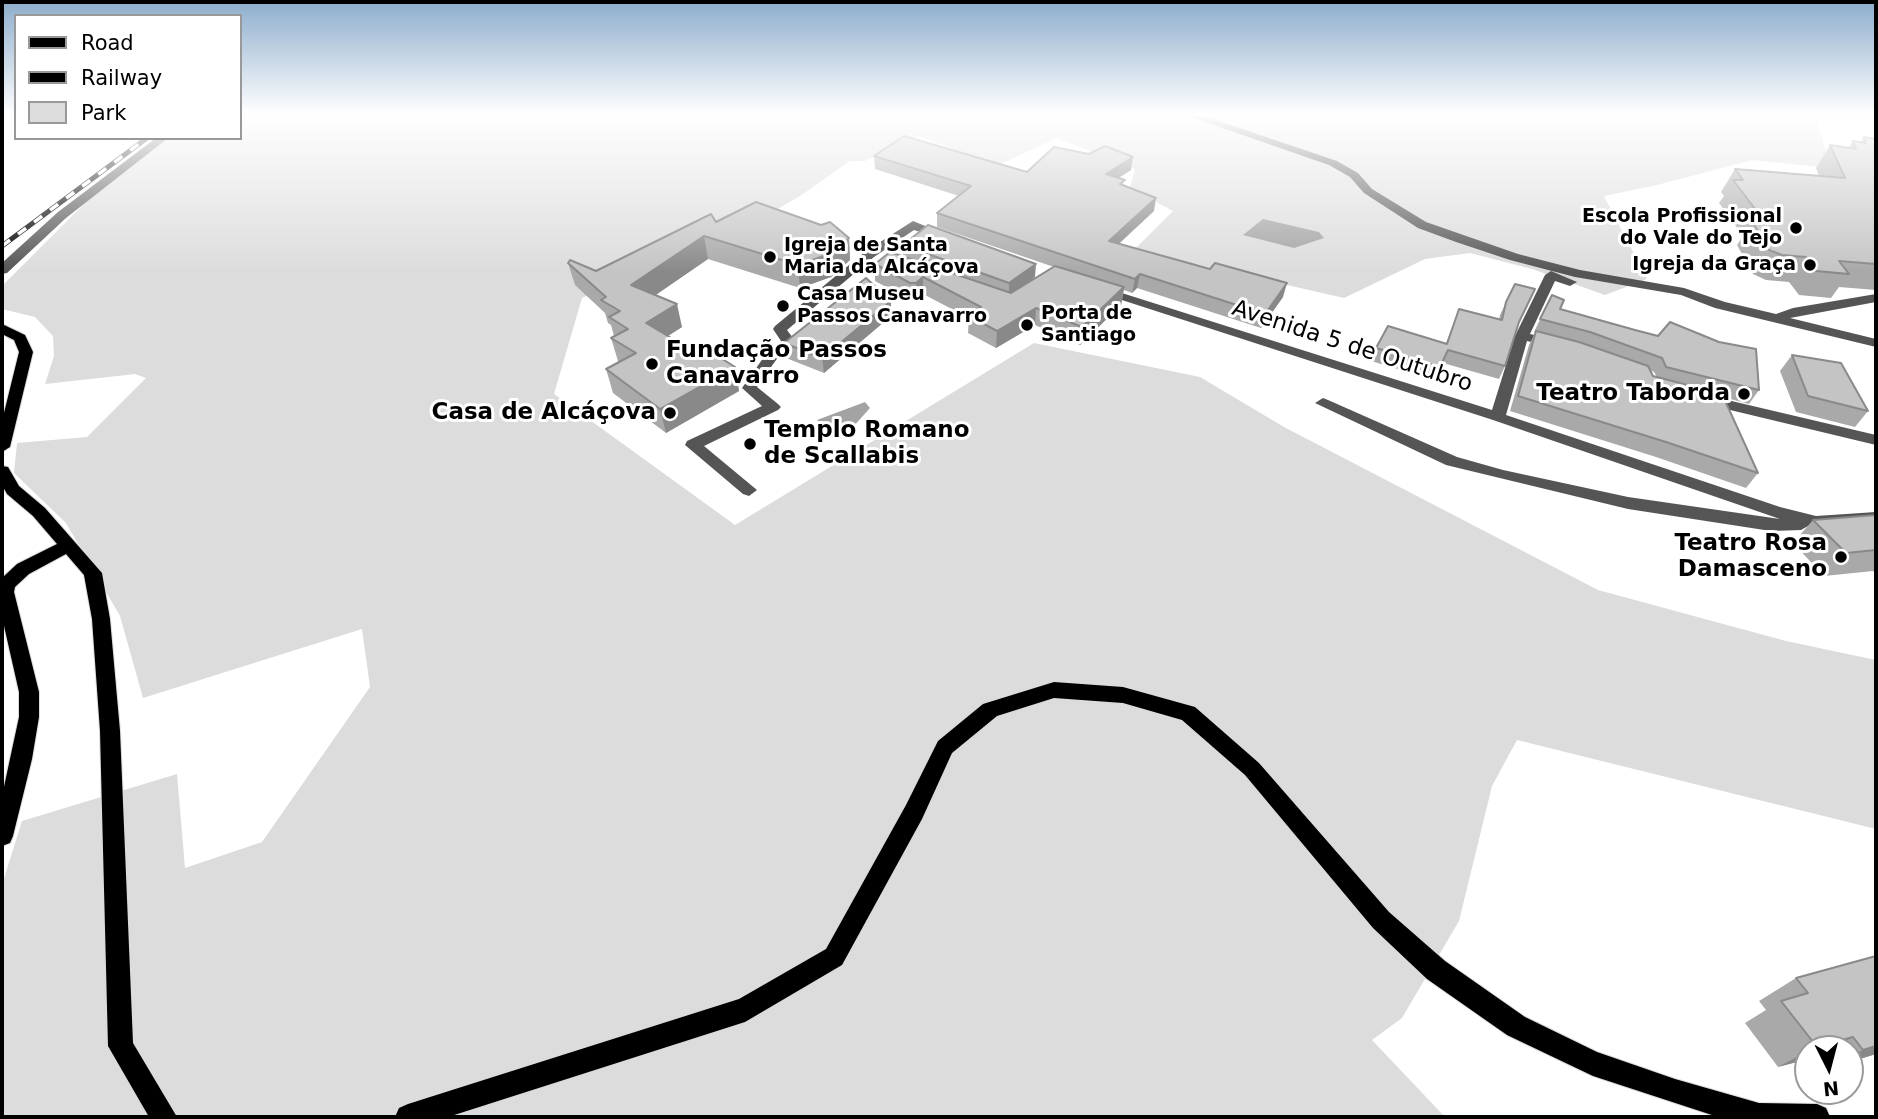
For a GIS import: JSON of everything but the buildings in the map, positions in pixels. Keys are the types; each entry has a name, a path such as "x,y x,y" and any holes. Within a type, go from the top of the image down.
{"main road":[{"path":"2,328 20,338 26,352 2,447"},
{"path":"2,471 13,490 39,512 93,573 101,619 110,732 121,1046 164,1117"},
{"path":"2,836 22,760 29,717 29,692 16,628 8,611 4,588 23,569 69,545"},
{"path":"408,1117 745,1010 834,957 914,812 945,747 990,710 1054,690 1123,695 1188,713 1252,768 1381,920 1436,970 1516,1026 1593,1063 1675,1092 1760,1117 1817,1117"}],"street":[{"path":"2,270 62,215 125,167"},
{"path":"1340,167 1354,175 1368,191 1422,225 1460,239 1567,271 1684,292 1720,305 1876,343"},
{"path":"749,490 692,445 773,407 749,388 776,350 789,342 780,329 913,225 963,244"},
{"path":"1498,417 1522,336 1552,275 1598,289 1650,286"},
{"name":"Avenida 5 de Outubro","path":"1091,288 1498,417 1777,512 1816,522"},
{"path":"1779,318 1793,312 1876,298"},
{"path":"1522,336 1566,348"},
{"path":"1692,397 1876,440"},
{"path":"1323,403 1452,461 1556,488 1628,503 1771,525 1876,518"}],"green space":[{"path":"127,167 841,167 762,218 582,298 554,394 735,525 1034,343 1200,377 1284,427 1598,590 1786,641 1876,660 1876,829 1517,740 1492,786 1459,921 1402,1018 1372,1040 1445,1117 2,1117 2,885 22,821 177,774 185,868 262,842 370,687 362,629 143,698 120,616 66,523 14,473 17,443 87,437 146,378 135,374 45,384 54,356 53,336 35,317 2,309 2,286 100,188"},
{"path":"1131,167 1725,167 1604,196 1647,279 1605,295 1532,269 1470,253 1425,259 1344,298 1134,250 1173,211 1130,188 1135,169"}],"shaded area":[{"path":"1263,219 1319,232 1324,238 1294,248 1243,235"},
{"path":"865,402 870,408 853,427 831,436 817,420"}],"railway":[{"path":"2,246 108,167"}],"place":[{"name":"Escola Profissional do Vale do Tejo","path":"1796,228"},
{"name":"Igreja de Santa Maria da Alcáçova","path":"770,257"},
{"name":"Igreja da Graça","path":"1810,265"},
{"name":"Casa Museu Passos Canavarro","path":"783,306"},
{"name":"Porta de Santiago","path":"1027,325"},
{"name":"Fundação Passos Canavarro","path":"652,364"},
{"name":"Teatro Taborda","path":"1744,394"},
{"name":"Casa de Alcáçova","path":"670,413"},
{"name":"Templo Romano de Scallabis","path":"750,444"},
{"name":"Teatro Rosa Damasceno","path":"1841,557"}]}
